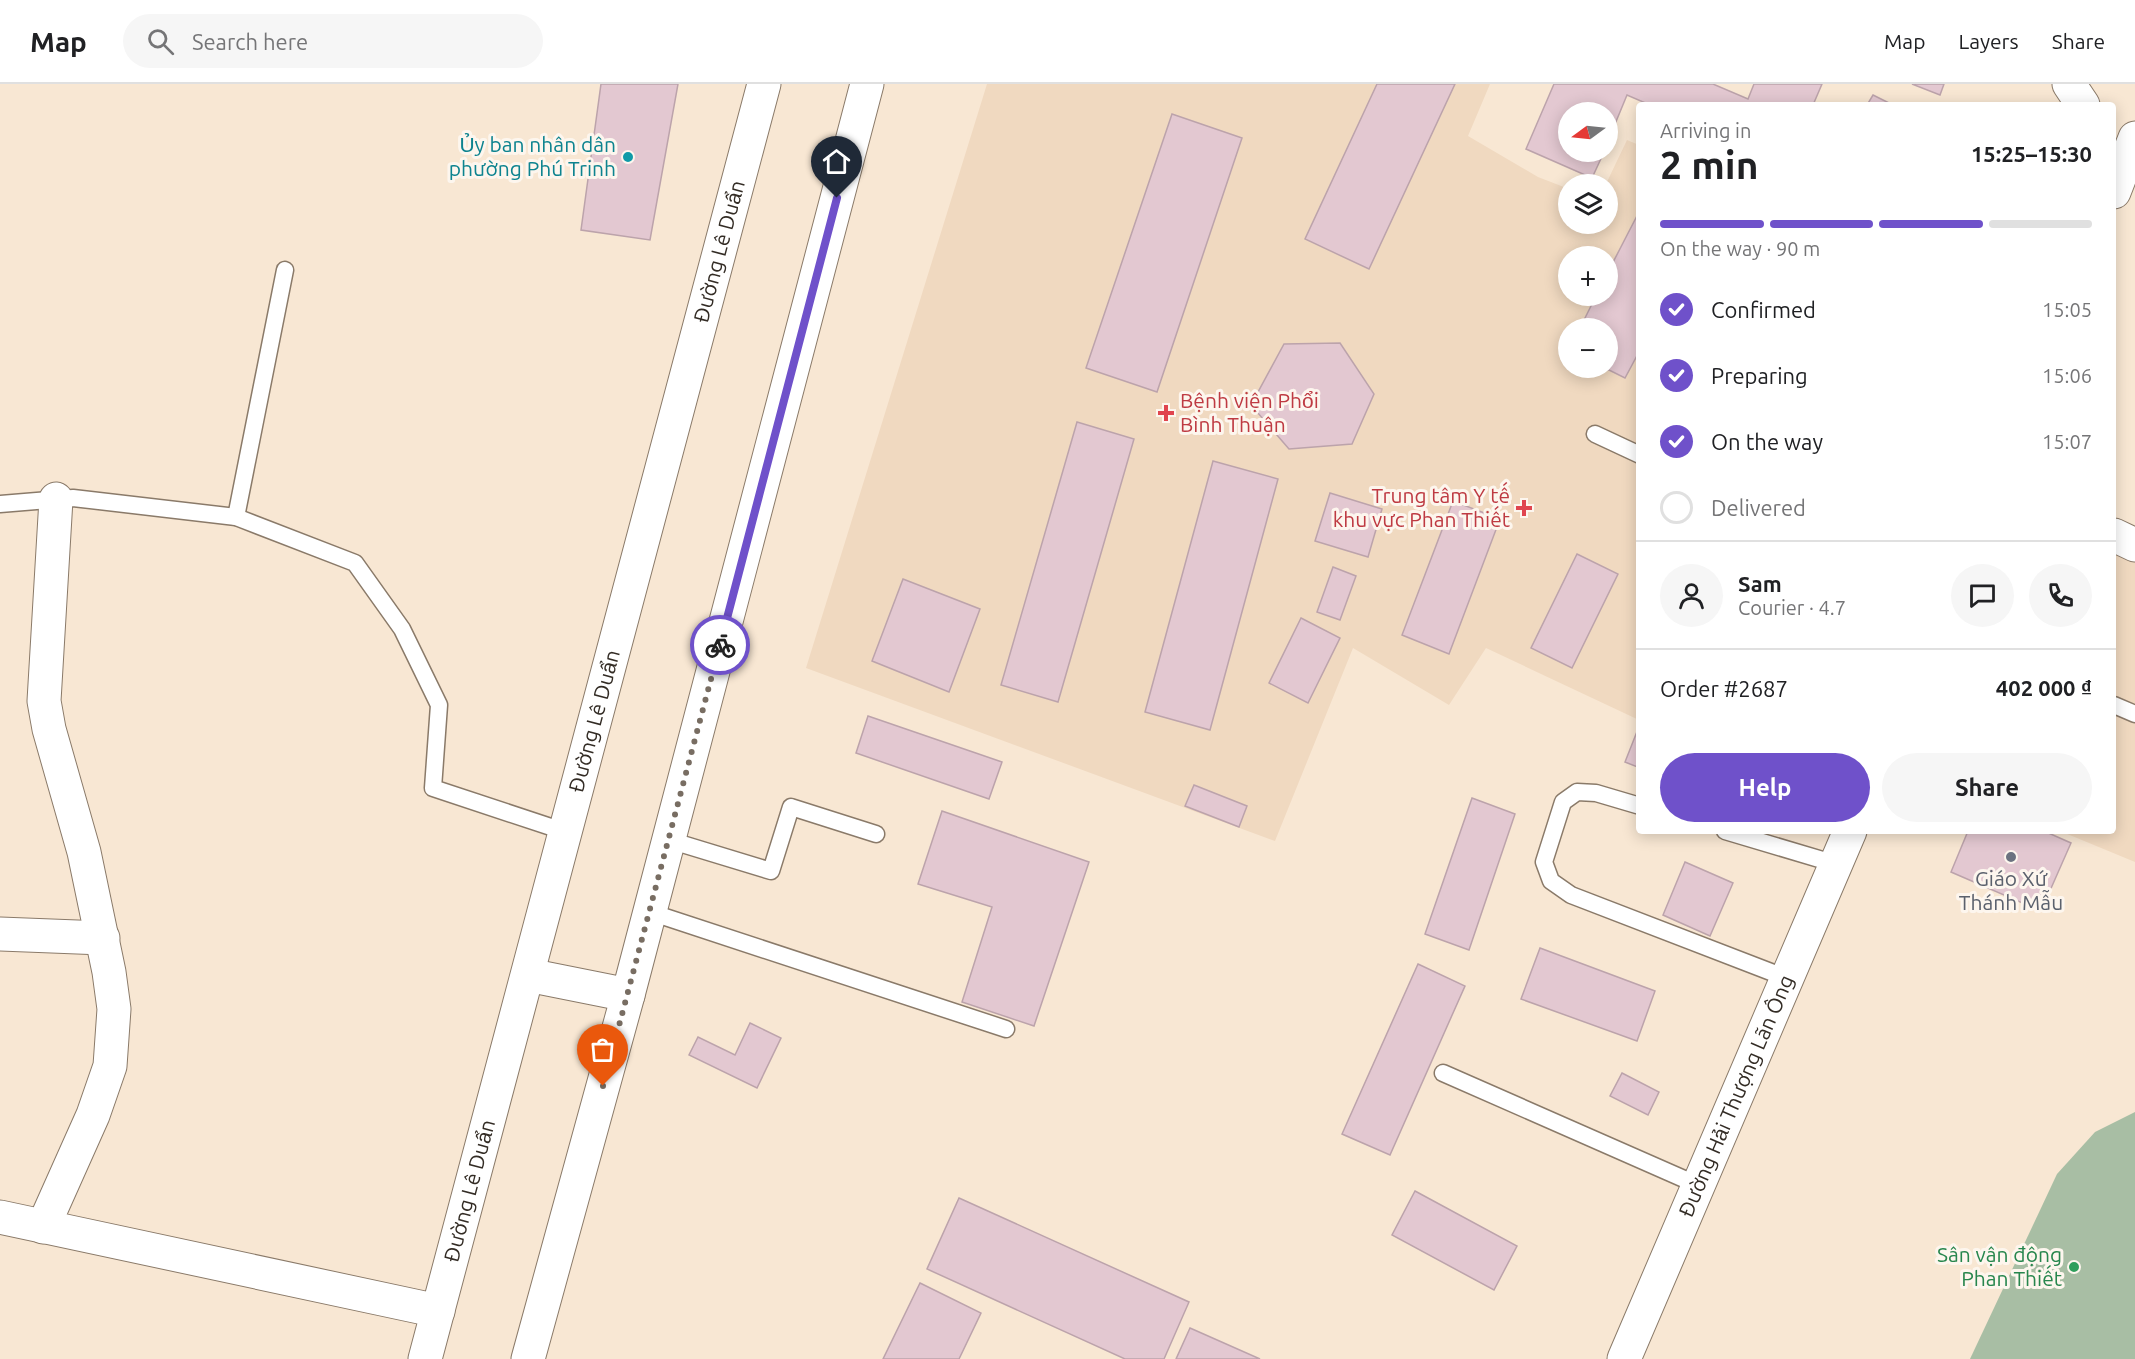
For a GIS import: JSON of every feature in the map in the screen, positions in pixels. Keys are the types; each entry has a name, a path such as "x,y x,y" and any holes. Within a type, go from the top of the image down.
{"main road":[{"name":"Đường Lê Duẩn","path":"425,1359 764,84"},
{"path":"528,1359 628,995 867,84"},
{"path":"2069,84 2081,102"},
{"path":"42,1227 93,1115 110,1066 114,1009 103,938 84,852 49,729 44,701 56,500"},
{"path":"2116,536 2135,545"},
{"name":"Đường Hải Thượng Lãn Ông","path":"1624,1359 1789,980 1849,834"},
{"path":"0,934 103,938"},
{"path":"528,975 628,995"},
{"path":"0,1217 438,1311"}],"lane":[{"path":"236,517 285,270"},
{"path":"1595,434 1636,453"},
{"path":"0,504 73,498 144,504 236,517 355,563 402,629 439,705 434,788 566,832"},
{"path":"2116,706 2135,714"},
{"path":"1636,805 1596,793 1577,792 1563,802 1544,862 1551,881 1571,895 1789,980"},
{"path":"669,840 771,871 790,807 876,834"},
{"path":"1735,834 1836,864"},
{"path":"650,912 1006,1029"},
{"path":"1443,1073 1700,1186"}],"shaded area":[{"name":"Bệnh viện Phổi Bình Thuận","path":"987,84 1490,84 1468,136 1538,177 1558,185 1558,234 1618,234 1618,174 1611,174 1627,140 1636,144 1636,719 1486,648 1449,705 1353,648 1275,841 806,668"},
{"path":"2116,553 2135,562 2135,862 2067,834 2116,834"}],"green space":[{"name":"Sân vận động Phan Thiết","path":"2135,1112 2135,1359 1970,1359 2057,1174 2095,1132"}],"building":[{"name":"Ủy ban nhân dân phường Phú Trinh","path":"601,84 678,84 650,240 581,230"},
{"path":"1377,84 1455,84 1369,269 1305,239"},
{"path":"1554,84 1713,84 1748,99 1754,84 1822,84 1814,102 1643,102 1627,95 1618,117 1618,102 1558,102 1558,162 1599,162 1594,174 1583,174 1526,149"},
{"path":"1912,84 1944,84 1940,95"},
{"path":"1873,95 1887,102 1869,102"},
{"path":"1172,114 1242,138 1157,392 1086,368"},
{"path":"1636,218 1636,357 1625,378 1618,374 1618,318 1585,318 1591,306 1618,306 1618,253"},
{"path":"1340,343 1374,394 1352,444 1289,449 1251,405 1284,344"},
{"path":"1077,422 1134,439 1058,702 1001,685"},
{"path":"1213,461 1278,479 1210,730 1145,712"},
{"path":"1330,493 1382,509 1368,557 1315,541"},
{"path":"1453,501 1500,519 1449,654 1402,635"},
{"path":"1577,554 1618,574 1572,668 1531,648"},
{"path":"1333,567 1356,576 1340,620 1317,612"},
{"path":"903,579 980,609 949,692 872,661"},
{"path":"1301,618 1340,638 1308,703 1269,683"},
{"path":"868,716 1002,762 989,799 856,753"},
{"path":"1636,734 1636,766 1625,762"},
{"path":"1194,785 1247,806 1239,827 1185,806"},
{"path":"1472,798 1515,814 1469,950 1425,934"},
{"path":"942,811 1089,862 1034,1026 962,1002 992,907 918,884"},
{"name":"Giáo Xứ Thánh Mẫu","path":"1967,834 2051,834 2071,843 2041,911 1951,872"},
{"path":"1685,862 1733,883 1710,936 1663,915"},
{"path":"1540,948 1655,991 1637,1041 1521,999"},
{"path":"1418,964 1465,986 1390,1155 1342,1134"},
{"path":"750,1023 781,1038 757,1088 689,1055 698,1037 735,1055"},
{"path":"1622,1073 1659,1092 1648,1115 1610,1096"},
{"path":"1415,1191 1517,1246 1494,1290 1392,1235"},
{"path":"959,1198 1189,1302 1164,1359 1125,1359 927,1269"},
{"path":"920,1283 981,1313 959,1359 883,1359"},
{"path":"1190,1328 1260,1359 1176,1359"}],"way so far":[{"path":"603,1086 720,645"}],"place":[{"name":"Ủy ban nhân dân phường Phú Trinh","path":"628,157"},
{"name":"Bệnh viện Phổi Bình Thuận","path":"1166,413"},
{"name":"Trung tâm Y tế khu vực Phan Thiết","path":"1524,508"},
{"name":"Giáo Xứ Thánh Mẫu","path":"2011,857"},
{"name":"Sân vận động Phan Thiết","path":"2074,1267"}],"route":[{"path":"720,645 837,198"}]}
